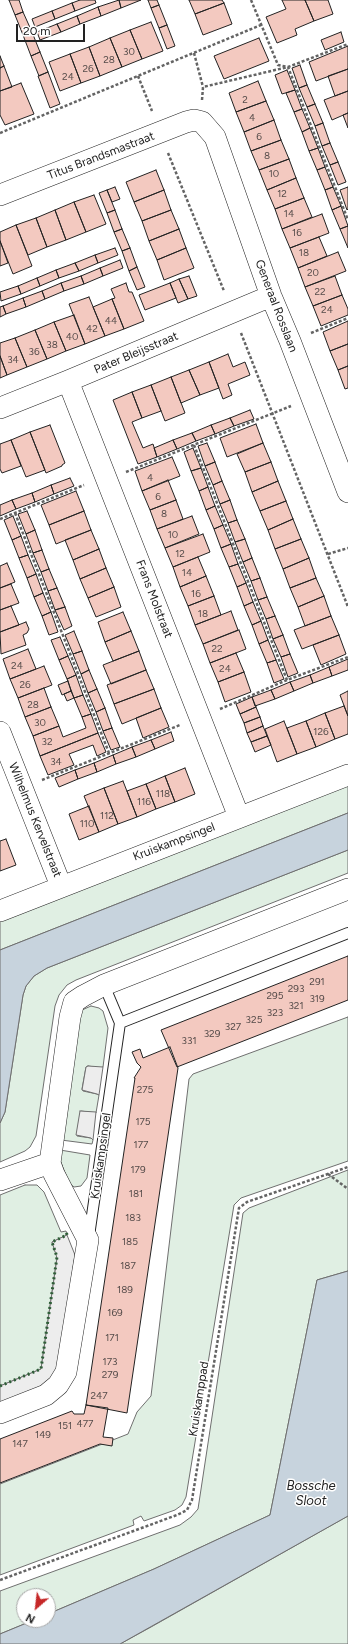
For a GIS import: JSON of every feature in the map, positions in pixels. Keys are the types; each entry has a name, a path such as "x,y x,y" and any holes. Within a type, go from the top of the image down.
{"street":[{"name":"Titus Brandsmastraat","path":"0,195 186,122 194,120 202,122"},
{"name":"Generaal Rosslaan","path":"202,122 215,137 271,296 290,341 348,492"},
{"name":"Pater Bleijsstraat","path":"0,408 271,296"},
{"name":"Frans Molstraat","path":"68,381 240,817"},
{"name":"Wilhelmus Kervelstraat","path":"0,732 61,886"},
{"name":"Kruiskampsingel","path":"0,911 348,775"},
{"path":"88,1240 54,1174 50,1163 70,1017 74,1002 104,985 348,889"},
{"path":"0,1180 50,1163"},
{"name":"Kruiskampsingel","path":"0,1413 46,1396 58,1385 66,1372 88,1240"}],"lane":[{"path":"104,985 120,1023 348,933"},
{"name":"Kruiskampsingel","path":"88,1240 120,1023"}],"path":[{"path":"251,0 278,65 288,67"},
{"path":"0,133 261,25"},
{"path":"203,87 288,67 348,44"},
{"path":"194,53 203,87 202,122"},
{"path":"288,67 348,220"},
{"path":"138,76 348,607"},
{"path":"290,341 348,318"},
{"path":"0,519 312,398"},
{"path":"194,444 287,680"},
{"path":"15,513 109,753"},
{"path":"328,554 348,548"},
{"path":"22,788 200,717 287,680 348,657"},
{"name":"Kruiskamppad","path":"0,1580 170,1518 187,1510 192,1500 239,1208 247,1202 348,1167"},
{"path":"328,1174 348,1189"}],"green space":[{"path":"348,784 348,813 0,950 0,921"},
{"path":"348,850 348,873 76,980 67,985 59,995 55,1006 36,1136 30,1147 25,1151 0,1162 0,1123 5,1112 23,995 26,986 34,976 47,968"},
{"path":"91,1006 99,1008 103,1011 108,1028 103,1067 86,1067 82,1089 83,1091 99,1095 96,1113 81,1111 77,1136 91,1138 93,1140 92,1144 61,1140 79,1017 82,1010"},
{"path":"348,1017 348,1161 241,1198 234,1205 186,1497 182,1505 175,1510 144,1521 141,1516 133,1520 134,1525 0,1575 0,1484 128,1434 137,1412 151,1396 189,1079 193,1074"},
{"path":"60,1150 90,1155 87,1178 81,1186 74,1187 69,1183 60,1160"},
{"path":"348,1170 348,1271 317,1280 270,1515 154,1569 56,1611 56,1588 16,1588 16,1627 0,1634 0,1591 180,1525 191,1517 198,1509 243,1213 249,1208"},
{"path":"25,1185 37,1185 44,1192 61,1232 66,1231 67,1235 52,1242 57,1257 41,1369 0,1386 0,1195"},
{"path":"348,1516 348,1644 120,1644 151,1627"}],"shaded area":[{"path":"86,1067 103,1067 99,1095 82,1090"},
{"path":"80,1111 96,1112 93,1140 91,1138 76,1135"},
{"path":"67,1235 75,1255 58,1370 53,1381 0,1404 0,1386 41,1369 57,1258 52,1242"}],"water":[{"path":"348,813 348,850 47,968 34,976 26,986 23,995 5,1112 0,1123 0,950"},
{"name":"Bossche Sloot","path":"348,1271 348,1516 120,1644 0,1644 0,1634 16,1627 56,1628 56,1611 154,1569 270,1515 317,1280"}],"building":[{"path":"9,0 19,0 23,12 15,15"},
{"path":"80,0 95,0 96,3 75,11 72,3"},
{"path":"119,0 141,0 121,8"},
{"path":"119,0 121,8 101,16 98,7"},
{"path":"148,0 157,0 159,5 151,8"},
{"path":"189,0 222,0 224,3 195,14"},
{"path":"282,0 305,0 314,21 295,29 297,35 277,43 266,17 286,9"},
{"path":"305,0 328,0 333,14 314,21"},
{"path":"72,3 75,11 55,19 52,11"},
{"path":"224,3 232,24 203,35 195,14"},
{"path":"159,5 167,25 159,28 151,8"},
{"path":"98,7 101,16 80,24 77,16"},
{"path":"52,11 55,19 35,27 32,19"},
{"path":"23,12 32,32 23,35 15,15"},
{"path":"77,16 80,24 61,32 57,24"},
{"path":"151,22 163,51 142,59 130,30"},
{"path":"57,24 61,32 40,40 37,32"},
{"path":"167,25 175,46 167,49 159,28"},
{"path":"130,30 142,59 122,67 110,38"},
{"path":"32,32 40,52 31,56 23,35"},
{"path":"341,32 344,42 325,50 321,40"},
{"path":"110,38 122,67 100,76 89,47"},
{"path":"259,38 269,61 224,79 214,56"},
{"path":"348,46 348,69 316,81 309,62"},
{"path":"89,47 100,76 81,83 70,54"},
{"path":"40,52 48,72 39,76 31,56"},
{"path":"70,54 81,83 60,91 49,62"},
{"path":"0,56 4,66 0,68"},
{"path":"300,65 307,85 299,88 292,68"},
{"path":"4,66 12,87 0,91 0,68"},
{"path":"348,69 348,91 335,96 328,76"},
{"path":"287,70 295,90 282,94 275,75"},
{"path":"48,72 60,104 50,108 38,76"},
{"path":"258,81 266,101 236,112 229,93"},
{"path":"21,83 34,114 5,125 0,115 0,91"},
{"path":"307,85 315,104 307,107 299,88"},
{"path":"295,90 302,109 294,112 286,93"},
{"path":"348,91 348,113 332,120 324,100"},
{"path":"266,101 274,120 244,132 236,112"},
{"path":"315,104 323,123 315,126 307,107"},
{"path":"302,109 310,128 302,132 294,112"},
{"path":"348,113 348,128 343,115"},
{"path":"274,120 281,140 251,151 244,132"},
{"path":"323,123 330,143 322,146 315,126"},
{"path":"310,128 318,148 309,151 302,132"},
{"path":"281,140 289,159 259,170 251,151"},
{"path":"330,143 338,162 330,165 322,146"},
{"path":"318,148 325,167 317,170 309,151"},
{"path":"289,159 296,178 267,190 259,170"},
{"path":"338,162 346,182 338,185 330,165"},
{"path":"325,167 333,187 325,190 317,170"},
{"path":"156,170 164,190 134,202 126,182"},
{"path":"296,178 304,198 275,209 267,190"},
{"path":"115,187 120,199 112,202 107,190"},
{"path":"333,187 341,206 332,210 325,190"},
{"path":"348,187 348,209 347,210 340,190"},
{"path":"107,190 115,210 107,213 99,193"},
{"path":"164,190 171,210 142,221 134,202"},
{"path":"94,195 106,224 86,232 74,202"},
{"path":"304,198 312,217 282,229 275,209"},
{"path":"74,202 86,232 66,240 55,210"},
{"path":"341,206 348,226 340,229 332,210"},
{"path":"55,210 66,240 47,247 36,218"},
{"path":"115,210 122,229 114,232 107,213"},
{"path":"171,210 179,229 149,241 142,221"},
{"path":"322,214 329,233 290,248 282,229"},
{"path":"36,218 47,247 28,255 16,225"},
{"path":"16,225 32,266 13,274 0,241 0,232"},
{"path":"348,226 348,248 340,229"},
{"path":"122,229 130,248 122,251 114,232"},
{"path":"179,229 186,248 157,260 149,241"},
{"path":"319,237 327,256 298,268 290,248"},
{"path":"0,241 8,263 0,266"},
{"path":"115,248 118,255 98,263 95,255"},
{"path":"130,248 137,267 129,271 122,251"},
{"path":"186,248 194,268 164,280 157,260"},
{"path":"338,252 346,271 305,287 298,268"},
{"path":"95,255 98,263 79,271 75,263"},
{"path":"120,260 123,268 103,276 100,268"},
{"path":"75,263 79,271 59,278 56,270"},
{"path":"137,267 145,287 137,290 129,271"},
{"path":"100,268 103,276 84,284 81,276"},
{"path":"56,270 59,278 40,286 37,278"},
{"path":"81,276 84,284 64,291 61,283"},
{"path":"189,276 197,296 188,299 179,279"},
{"path":"335,276 342,295 313,306 305,287"},
{"path":"37,278 40,286 21,294 18,286"},
{"path":"179,279 188,299 178,303 170,283"},
{"path":"61,283 64,291 45,299 42,291"},
{"path":"126,283 129,292 132,292 144,321 124,329 112,299 115,298 111,289"},
{"path":"170,283 176,298 145,310 139,295"},
{"path":"18,286 21,294 1,301 0,292"},
{"path":"42,291 45,299 26,307 23,298"},
{"path":"342,295 348,309 348,315 321,326 313,306"},
{"path":"89,297 105,336 85,344 69,304"},
{"path":"23,298 26,307 6,314 3,306"},
{"path":"112,299 124,329 105,336 93,307"},
{"path":"3,306 6,314 0,317 0,307"},
{"path":"74,315 85,344 66,351 54,322"},
{"path":"348,321 348,344 330,351 323,332"},
{"path":"54,322 66,351 47,359 35,330"},
{"path":"35,330 47,359 27,367 15,338"},
{"path":"15,338 27,367 7,375 0,356 0,343"},
{"path":"348,344 348,366 338,370 330,351"},
{"path":"228,354 233,367 245,362 250,375 228,384 232,395 223,399 209,362"},
{"path":"0,356 7,375 0,378"},
{"path":"209,362 219,388 200,395 189,370"},
{"path":"348,366 348,388 345,389 338,370"},
{"path":"189,370 200,395 181,403 171,377"},
{"path":"171,377 185,413 165,421 151,385"},
{"path":"151,385 161,411 142,418 132,392"},
{"path":"132,392 142,418 132,422 143,448 153,444 157,457 138,464 113,400"},
{"path":"250,410 254,419 234,426 230,418"},
{"path":"230,418 234,426 215,434 211,425"},
{"path":"256,424 263,443 227,457 220,438"},
{"path":"50,425 65,463 62,466 46,473 30,432"},
{"path":"211,425 215,434 196,441 192,433"},
{"path":"30,432 45,470 26,477 11,440"},
{"path":"192,433 196,441 177,449 173,440"},
{"path":"11,440 21,466 2,473 0,469 0,444"},
{"path":"173,440 177,449 157,457 154,448"},
{"path":"207,443 215,462 205,466 198,446"},
{"path":"263,443 271,462 245,472 237,454"},
{"path":"193,448 201,468 191,471 184,452"},
{"path":"172,457 180,476 142,491 135,471"},
{"path":"215,462 222,481 213,485 205,466"},
{"path":"271,462 278,481 252,492 245,472"},
{"path":"201,468 208,487 199,491 191,471"},
{"path":"70,478 74,486 54,494 51,485"},
{"path":"168,480 176,500 150,510 142,491"},
{"path":"222,481 230,500 220,504 213,485"},
{"path":"278,481 286,501 260,511 252,492"},
{"path":"51,485 54,494 35,502 32,493"},
{"path":"208,487 215,506 206,510 199,491"},
{"path":"76,491 84,511 49,525 41,505"},
{"path":"32,493 35,502 16,509 12,500"},
{"path":"12,500 16,509 0,516 0,505"},
{"path":"176,500 183,519 157,529 150,510"},
{"path":"230,500 237,520 228,523 220,504"},
{"path":"286,501 293,519 268,530 260,511"},
{"path":"215,506 223,525 214,529 206,510"},
{"path":"27,511 35,530 26,534 18,514"},
{"path":"84,511 91,530 56,544 49,525"},
{"path":"13,516 21,536 12,540 4,520"},
{"path":"192,516 199,534 165,548 157,529"},
{"path":"293,519 301,539 275,549 268,530"},
{"path":"237,520 245,539 235,542 228,523"},
{"path":"223,525 231,544 221,548 214,529"},
{"path":"35,530 42,550 33,553 26,534"},
{"path":"91,530 99,549 73,560 65,540"},
{"path":"203,534 210,552 173,567 165,548"},
{"path":"21,536 28,555 19,558 12,540"},
{"path":"245,539 252,558 243,562 235,542"},
{"path":"301,539 309,558 283,569 275,549"},
{"path":"231,544 238,564 229,567 221,548"},
{"path":"99,549 106,568 80,579 73,560"},
{"path":"42,550 49,569 41,572 33,553"},
{"path":"28,555 36,574 27,578 19,558"},
{"path":"198,557 206,576 180,587 173,567"},
{"path":"252,558 260,578 251,581 243,562"},
{"path":"309,558 316,578 290,588 283,569"},
{"path":"7,563 15,582 0,588 0,566"},
{"path":"238,564 246,583 237,587 229,567"},
{"path":"106,568 114,587 88,598 80,579"},
{"path":"49,569 57,588 48,591 41,572"},
{"path":"36,574 43,593 34,597 27,578"},
{"path":"206,576 214,596 188,606 180,587"},
{"path":"260,578 267,597 258,600 251,581"},
{"path":"316,578 324,596 298,607 290,588"},
{"path":"246,583 253,602 244,606 237,587"},
{"path":"11,584 19,603 0,610 0,588"},
{"path":"114,587 121,607 96,617 88,598"},
{"path":"57,588 65,607 55,610 48,591"},
{"path":"43,593 51,612 42,616 34,597"},
{"path":"214,596 221,615 195,625 188,606"},
{"path":"324,596 331,616 305,626 298,607"},
{"path":"267,597 275,616 266,619 258,600"},
{"path":"253,602 261,621 252,625 244,606"},
{"path":"11,606 19,625 0,632 0,610"},
{"path":"65,607 72,626 64,630 55,610"},
{"path":"231,611 238,630 203,644 195,625"},
{"path":"51,612 58,632 49,635 42,616"},
{"path":"123,612 131,631 105,642 98,622"},
{"path":"275,616 283,635 273,639 266,619"},
{"path":"331,616 339,635 302,649 294,630"},
{"path":"261,621 268,640 259,644 252,625"},
{"path":"26,622 29,629 27,633 23,635 26,645 1,654 0,632"},
{"path":"239,630 246,649 210,663 203,644"},
{"path":"74,631 82,651 73,654 65,635"},
{"path":"131,631 139,651 113,661 105,642"},
{"path":"283,635 290,654 281,657 273,639"},
{"path":"339,635 346,654 321,665 313,645"},
{"path":"60,637 68,656 59,660 51,640"},
{"path":"268,640 276,660 267,663 259,644"},
{"path":"28,649 36,669 10,679 3,659"},
{"path":"82,651 89,670 81,674 73,654"},
{"path":"139,651 146,670 111,684 103,665"},
{"path":"236,653 244,672 218,682 210,663"},
{"path":"290,654 298,673 288,677 281,657"},
{"path":"68,656 76,675 67,679 59,660"},
{"path":"348,659 348,670 332,676 329,667"},
{"path":"276,660 284,679 274,683 267,663"},
{"path":"44,666 52,685 18,698 10,679"},
{"path":"329,667 332,676 313,683 310,675"},
{"path":"89,670 97,689 88,693 81,674"},
{"path":"146,670 154,689 114,704 107,685"},
{"path":"244,672 251,692 225,702 218,682"},
{"path":"76,675 83,695 74,698 67,679"},
{"path":"310,675 313,683 294,691 290,682"},
{"path":"68,681 71,691 62,695 58,685"},
{"path":"290,682 294,691 275,699 271,690"},
{"path":"44,688 51,707 25,717 18,698"},
{"path":"97,689 105,708 96,712 88,693"},
{"path":"154,689 161,708 122,724 114,704"},
{"path":"271,690 275,699 255,706 252,697"},
{"path":"71,691 74,698 67,701 64,694"},
{"path":"348,691 348,716 340,695"},
{"path":"83,695 91,714 82,717 74,698"},
{"path":"252,697 256,707 240,714 236,704"},
{"path":"344,706 348,716 348,734 335,739 325,713"},
{"path":"51,707 59,726 33,736 25,717"},
{"path":"256,707 260,717 244,723 240,714"},
{"path":"105,708 112,728 103,731 96,712"},
{"path":"161,708 169,727 143,738 136,718"},
{"path":"325,713 335,739 316,747 306,721"},
{"path":"91,714 98,733 40,756 33,736 59,726 63,737 86,728 82,717"},
{"path":"260,717 263,726 247,733 244,723"},
{"path":"284,721 297,754 277,762 265,729"},
{"path":"306,721 316,747 297,754 287,728"},
{"path":"263,726 267,736 251,742 247,733"},
{"path":"112,728 120,747 111,750 103,731"},
{"path":"171,732 174,741 155,749 151,740"},
{"path":"98,733 106,752 97,756 93,745 69,754 74,765 48,775 40,756"},
{"path":"267,736 271,745 255,752 251,742"},
{"path":"151,740 155,749 136,757 132,747"},
{"path":"132,747 136,757 116,764 113,755"},
{"path":"113,755 116,764 97,772 94,763"},
{"path":"94,763 97,772 78,779 75,770"},
{"path":"185,768 195,794 175,802 165,776"},
{"path":"75,770 78,779 59,787 55,778"},
{"path":"165,776 175,802 156,809 146,784"},
{"path":"123,781 137,817 118,824 104,788"},
{"path":"146,784 156,809 137,817 127,791"},
{"path":"104,788 118,824 99,832 84,796"},
{"path":"89,806 99,832 79,840 69,814"},
{"path":"6,839 16,865 0,871 0,841"},
{"path":"348,956 348,1000 177,1067 161,1030"},
{"path":"170,1047 178,1068 127,1413 86,1405 134,1078 141,1067 137,1063 132,1052 140,1049 143,1058"},
{"path":"86,1405 108,1408 103,1437 113,1438 112,1446 100,1444 0,1483 0,1439 72,1411 74,1414 84,1414"}],"hedge":[{"path":"0,1386 41,1369 57,1257 52,1242 67,1235 66,1231"}]}
